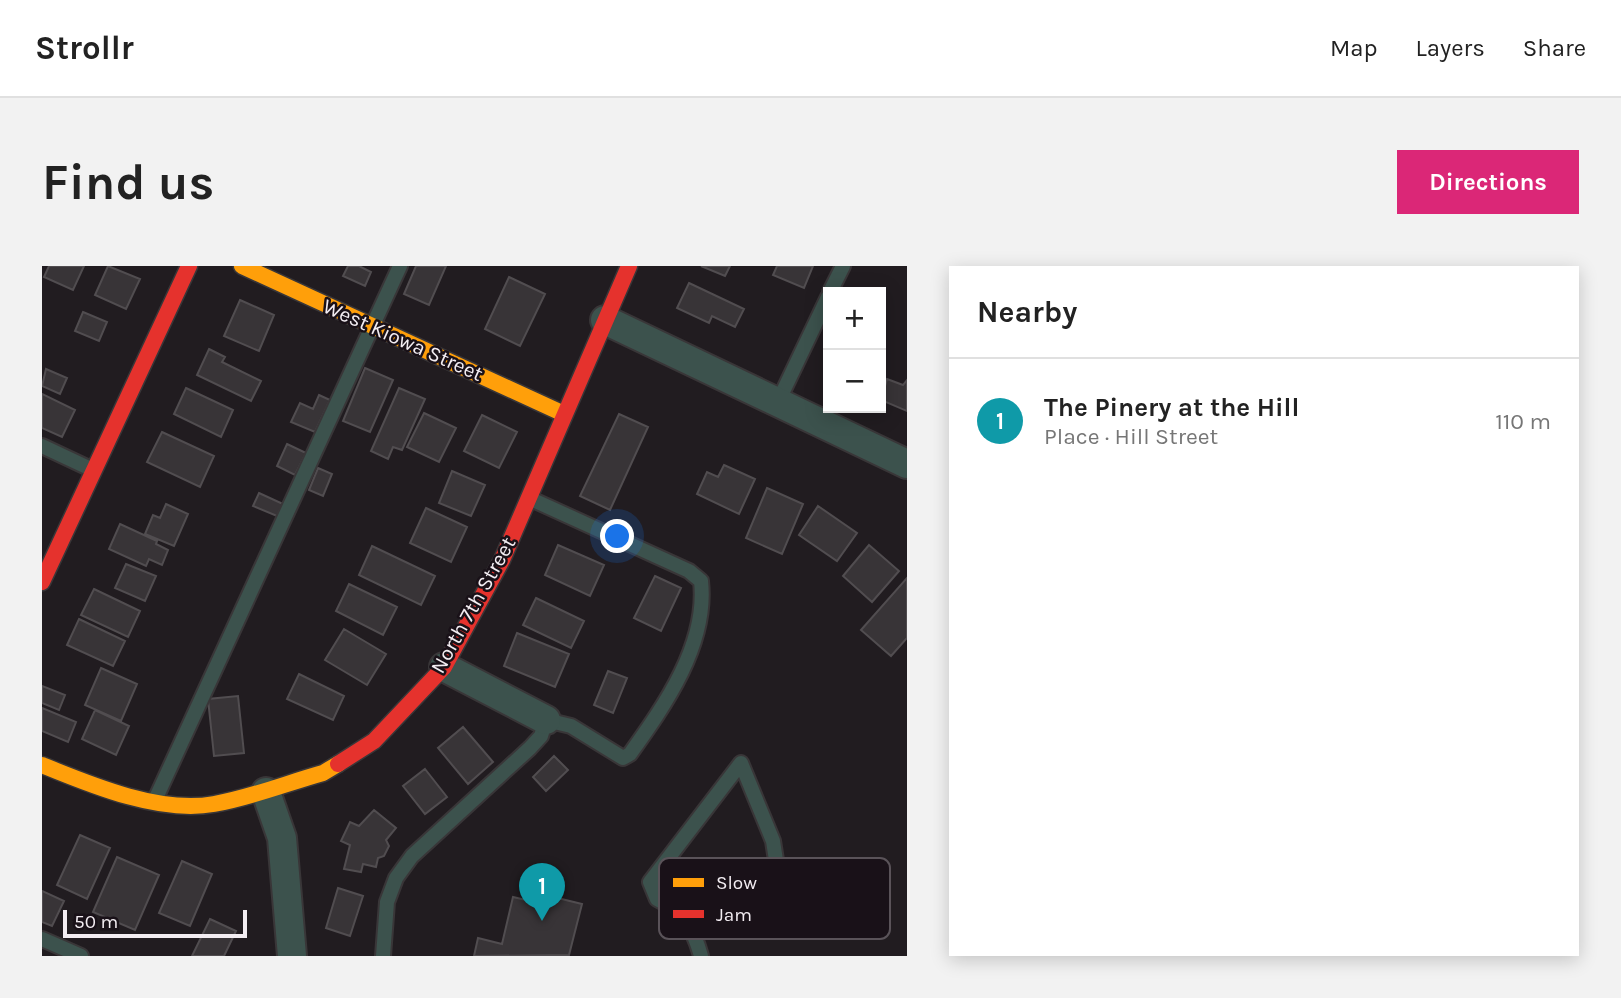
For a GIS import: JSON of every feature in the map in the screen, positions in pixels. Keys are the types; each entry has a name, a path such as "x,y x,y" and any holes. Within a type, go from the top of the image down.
{"street":[{"path":"42,582 189,266"},
{"name":"West Kiowa Street","path":"242,266 564,414"},
{"name":"North 7th Street","path":"42,765 109,792 155,801 212,805 266,792 323,773 374,741 444,667 502,560 629,266"},
{"path":"606,320 907,464"},
{"path":"444,667 546,720"},
{"path":"266,792 282,838 292,956"}],"lane":[{"path":"155,801 400,266"},
{"path":"832,287 843,266"},
{"path":"778,402 823,307"},
{"path":"42,446 94,471"},
{"path":"383,956 387,902 396,878 412,856 530,748 541,736 546,720 571,726 623,758 630,754 671,690 694,644 701,581 689,571 528,498"},
{"path":"668,858 741,763 773,841 776,858"},
{"path":"659,870 650,882 659,900"},
{"path":"42,939 81,956"},
{"path":"695,939 701,956"}],"building":[{"path":"49,266 84,266 73,290 44,277"},
{"path":"108,266 140,279 126,309 95,295"},
{"path":"348,266 359,266 371,272 365,286 343,276"},
{"path":"416,266 446,266 429,305 404,294"},
{"path":"701,266 730,266 725,276"},
{"path":"777,266 813,266 804,288 773,275"},
{"path":"509,277 545,294 520,346 485,329"},
{"path":"689,283 744,309 735,327 712,316 709,323 677,308"},
{"path":"240,300 274,315 259,351 224,336"},
{"path":"83,312 107,322 99,341 75,331"},
{"path":"209,349 225,357 222,362 261,381 251,401 197,375"},
{"path":"365,368 393,380 370,432 343,421"},
{"path":"46,369 67,378 60,394 42,386"},
{"path":"887,379 903,385 907,380 907,411 886,402"},
{"path":"186,388 233,410 221,437 174,414"},
{"path":"399,388 425,399 402,450 393,447 388,459 371,451"},
{"path":"42,394 75,410 62,437 42,428"},
{"path":"319,395 330,400 315,432 291,422 300,403 313,409"},
{"path":"424,413 456,428 439,462 407,447"},
{"path":"619,414 648,427 610,510 580,496"},
{"path":"482,415 517,432 499,468 464,451"},
{"path":"162,432 214,456 200,487 147,462"},
{"path":"287,444 306,453 295,475 277,466"},
{"path":"724,465 755,479 739,514 697,494 707,472 718,477"},
{"path":"318,468 332,474 323,496 309,490"},
{"path":"452,471 485,485 471,516 439,503"},
{"path":"767,488 803,504 782,554 746,538"},
{"path":"259,493 283,504 277,516 253,506"},
{"path":"166,504 188,514 174,546 145,534 153,515 160,518"},
{"path":"818,506 857,533 837,561 799,535"},
{"path":"426,508 467,527 451,562 410,543"},
{"path":"120,524 157,541 156,544 168,550 162,565 149,559 146,566 109,549"},
{"path":"558,545 604,565 590,596 545,575"},
{"path":"869,545 899,571 872,602 843,576"},
{"path":"372,546 435,576 421,605 359,575"},
{"path":"126,564 156,576 145,601 115,588"},
{"path":"655,576 681,588 661,631 634,618"},
{"path":"907,578 907,638 891,656 861,630"},
{"path":"349,584 397,607 383,635 336,611"},
{"path":"94,589 140,611 128,637 81,615"},
{"path":"536,598 584,621 571,648 523,625"},
{"path":"79,619 125,641 113,666 67,645"},
{"path":"344,629 386,654 367,685 325,660"},
{"path":"517,633 569,654 555,687 504,666"},
{"path":"101,668 137,684 121,721 85,705"},
{"path":"608,671 627,678 613,713 594,705"},
{"path":"299,674 344,696 333,720 287,699"},
{"path":"42,686 65,695 59,710 42,703"},
{"path":"238,696 244,753 214,756 208,699"},
{"path":"42,708 76,722 68,742 42,731"},
{"path":"95,710 129,726 116,755 82,739"},
{"path":"463,727 493,762 468,784 438,748"},
{"path":"554,756 568,770 546,791 533,777"},
{"path":"425,769 447,797 425,814 403,786"},
{"path":"374,810 396,828 386,840 389,846 384,856 378,858 376,867 363,864 361,872 344,869 350,845 341,841 350,822 359,826"},
{"path":"80,835 110,848 87,899 57,885"},
{"path":"117,857 159,875 135,930 93,912"},
{"path":"182,861 212,874 190,926 159,913"},
{"path":"338,888 363,896 350,936 326,928"},
{"path":"42,891 64,901 52,926 42,922"},
{"path":"529,891 582,904 569,955 474,956 478,938 502,944 513,897 526,900"},
{"path":"210,919 236,931 224,956 192,956"}],"traffic: slow":[{"path":"242,266 564,414"},
{"path":"42,765 126,796 171,805 193,806 255,794 323,773 338,764"}],"traffic: jam":[{"path":"42,582 189,266"},
{"path":"338,764 374,741 444,667 502,560 629,266"}],"place":[{"name":"The Pinery at the Hill","path":"542,921"}]}
